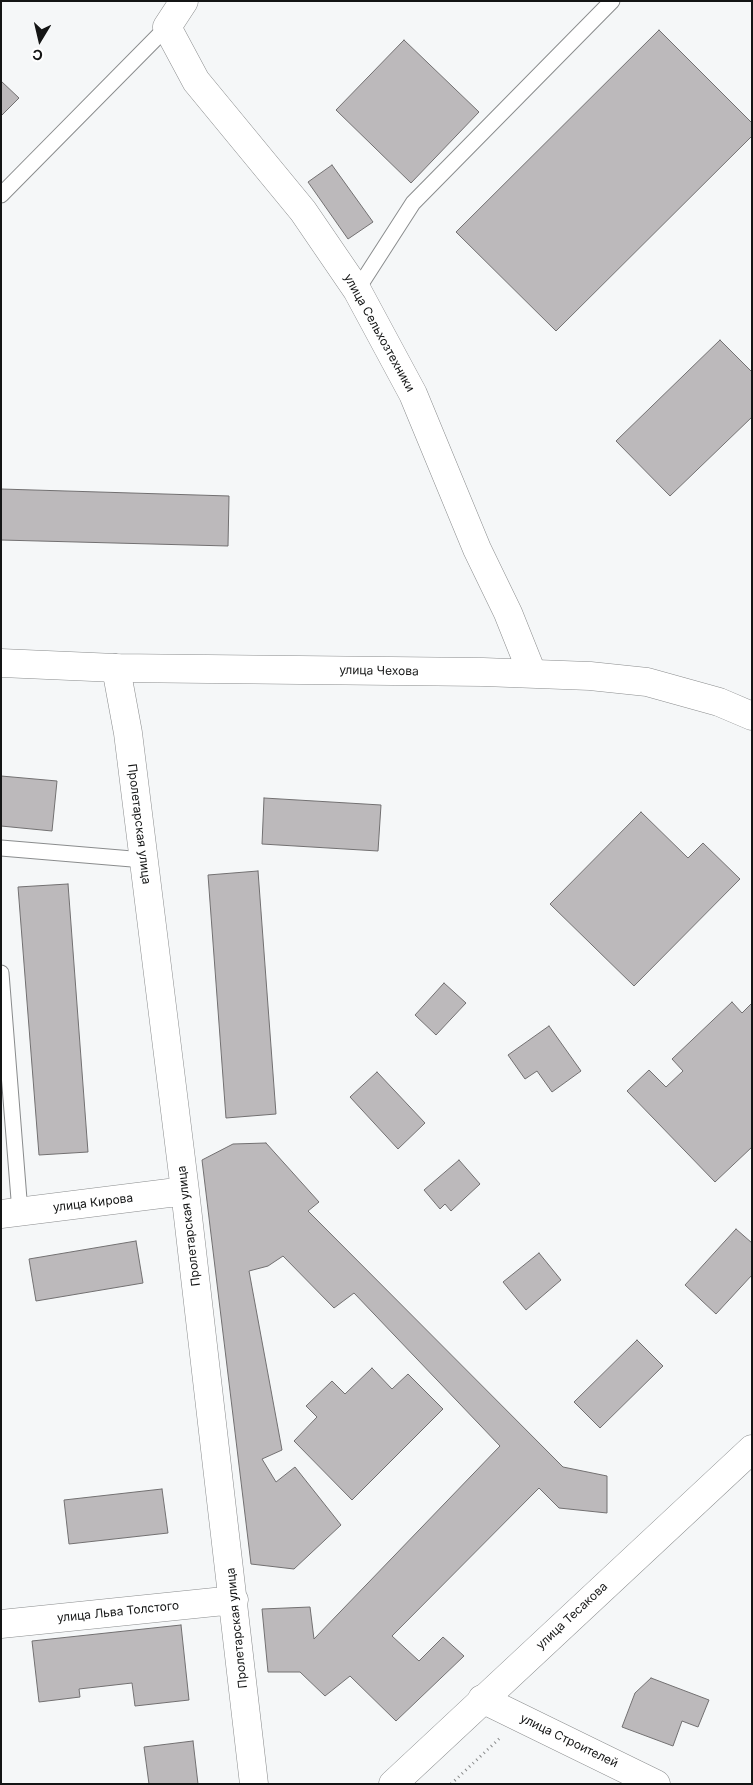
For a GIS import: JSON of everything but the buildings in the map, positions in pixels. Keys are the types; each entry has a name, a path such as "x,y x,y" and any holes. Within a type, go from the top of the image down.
{"street":[{"path":"167,27 184,1"},
{"name":"улица Сельхозтехники","path":"167,27 196,81 303,211 357,290 414,394 477,549 508,613 532,673"},
{"name":"улица Чехова","path":"1,663 116,668 532,673 646,682 719,702 752,716"},
{"name":"Пролетарская улица","path":"116,668 128,733 185,1191 254,1784"},
{"name":"улица Кирова","path":"10,1213 185,1191"},
{"name":"улица Тесакова","path":"393,1784 752,1449"},
{"name":"улица Льва Толстого","path":"1,1624 234,1600"},
{"name":"улица Строителей","path":"482,1699 656,1784"}],"lane":[{"path":"357,290 413,203 612,1"},
{"path":"1,196 167,27"},
{"path":"1,848 144,860"},
{"path":"1,973 10,1213"}],"path":[{"path":"451,1784 521,1718"}]}
